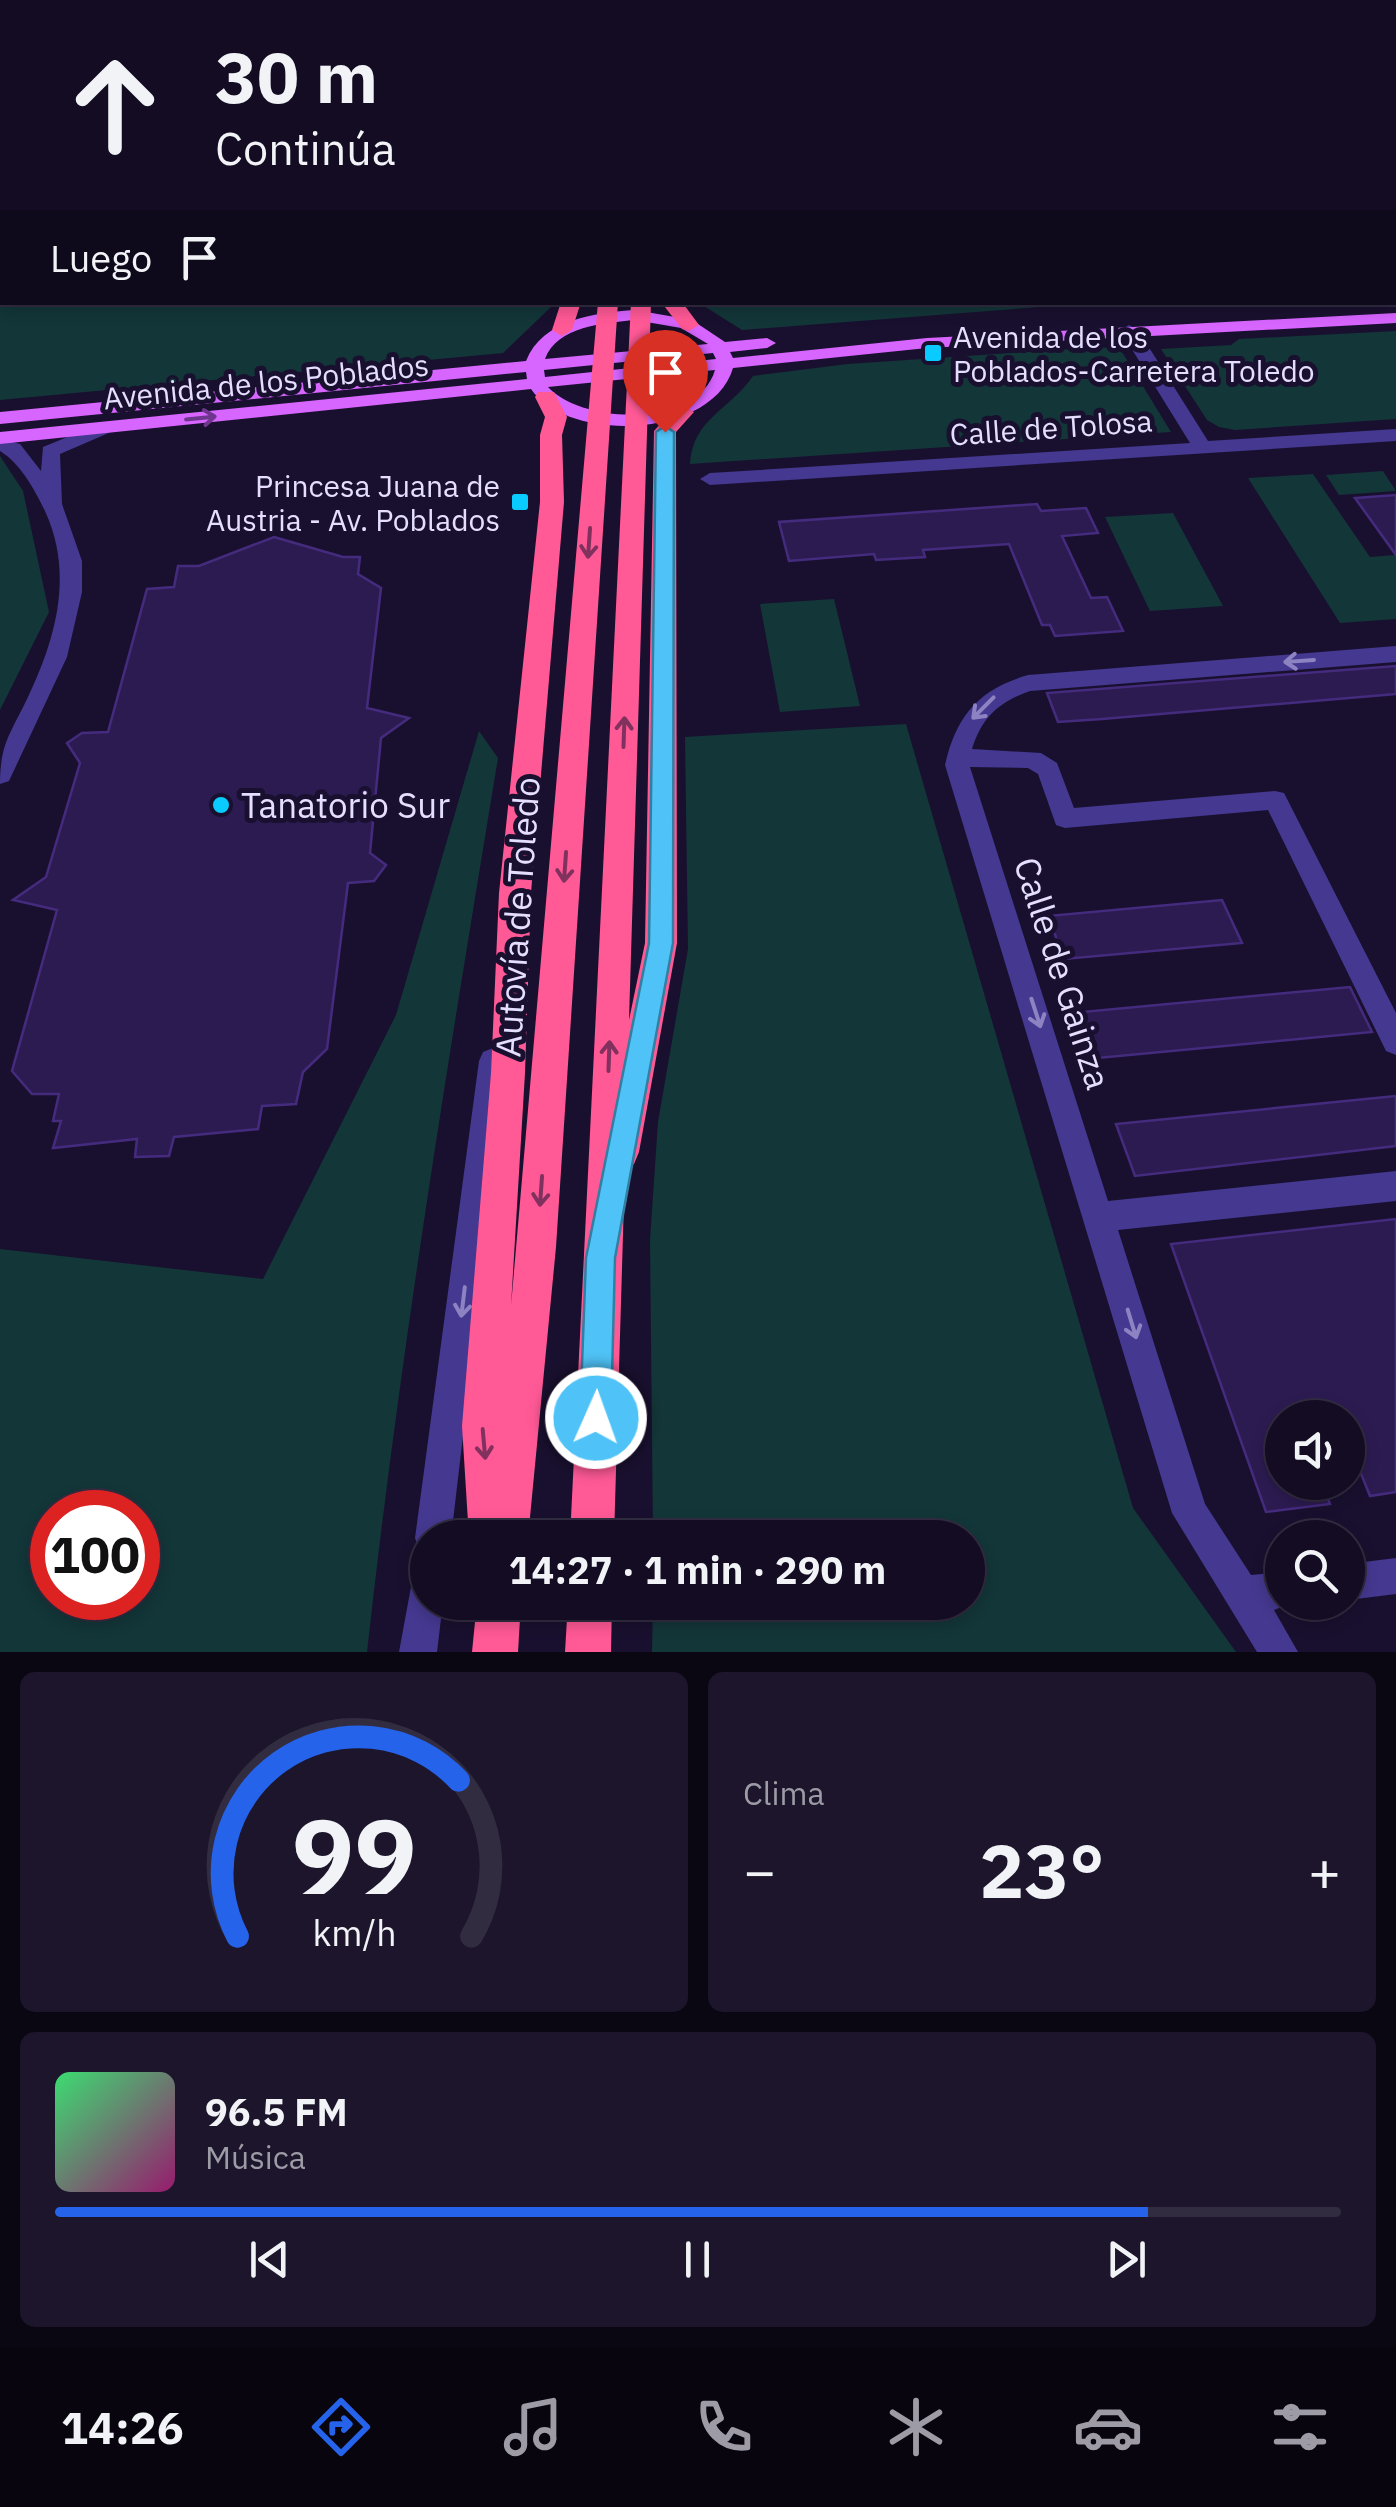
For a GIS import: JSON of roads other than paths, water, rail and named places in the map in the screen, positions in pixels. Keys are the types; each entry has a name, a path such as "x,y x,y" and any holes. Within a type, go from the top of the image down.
{"highway":[{"path":"562,330 569,305"},
{"name":"Autovía de Toledo","path":"508,1520 537,1247 608,305"},
{"path":"593,1520 641,305"},
{"path":"673,305 689,325"},
{"path":"491,1520 483,1426 508,1073 515,893 552,502 551,435 556,416 539,383"},
{"path":"601,1258 661,943 665,432 683,412"},
{"path":"588,1652 589,1620"}],"main road":[{"name":"Avenida de los Poblados","path":"0,442 539,383 724,356 980,326 1396,306"},
{"path":"539,383 546,342 562,330 595,320 635,315 689,325 724,356"},
{"name":"Avenida de los Poblados","path":"724,356 1129,330 1396,318"},
{"name":"Avenida de los Poblados","path":"0,420 539,383 568,411 597,419 634,422 683,412 720,387 724,356"}],"street":[{"path":"1129,330 1204,448"},
{"path":"53,507 50,451 104,428"},
{"name":"Calle de Tolosa","path":"710,479 1396,435"},
{"path":"0,442 13,448 15,457 35,474 67,538 73,568 68,617 42,688 0,775"},
{"path":"1396,654 1028,683 999,692 982,705 966,726 958,758 1033,758 1048,769 1065,818 1274,800 1396,1042"},
{"name":"Calle de Gainza","path":"958,758 957,765 1190,1513 1279,1652"},
{"path":"435,1520 515,893"},
{"path":"1100,1217 1396,1186"},
{"path":"1365,1580 1396,1576"},
{"path":"1241,1595 1265,1592"},
{"path":"418,1652 422,1620"}],"place":[{"name":"Avenida de los Poblados-Carretera Toledo","path":"933,353"},
{"name":"Princesa Juana de Austria - Av. Poblados","path":"520,502"},
{"name":"Tanatorio Sur","path":"221,805"}]}
